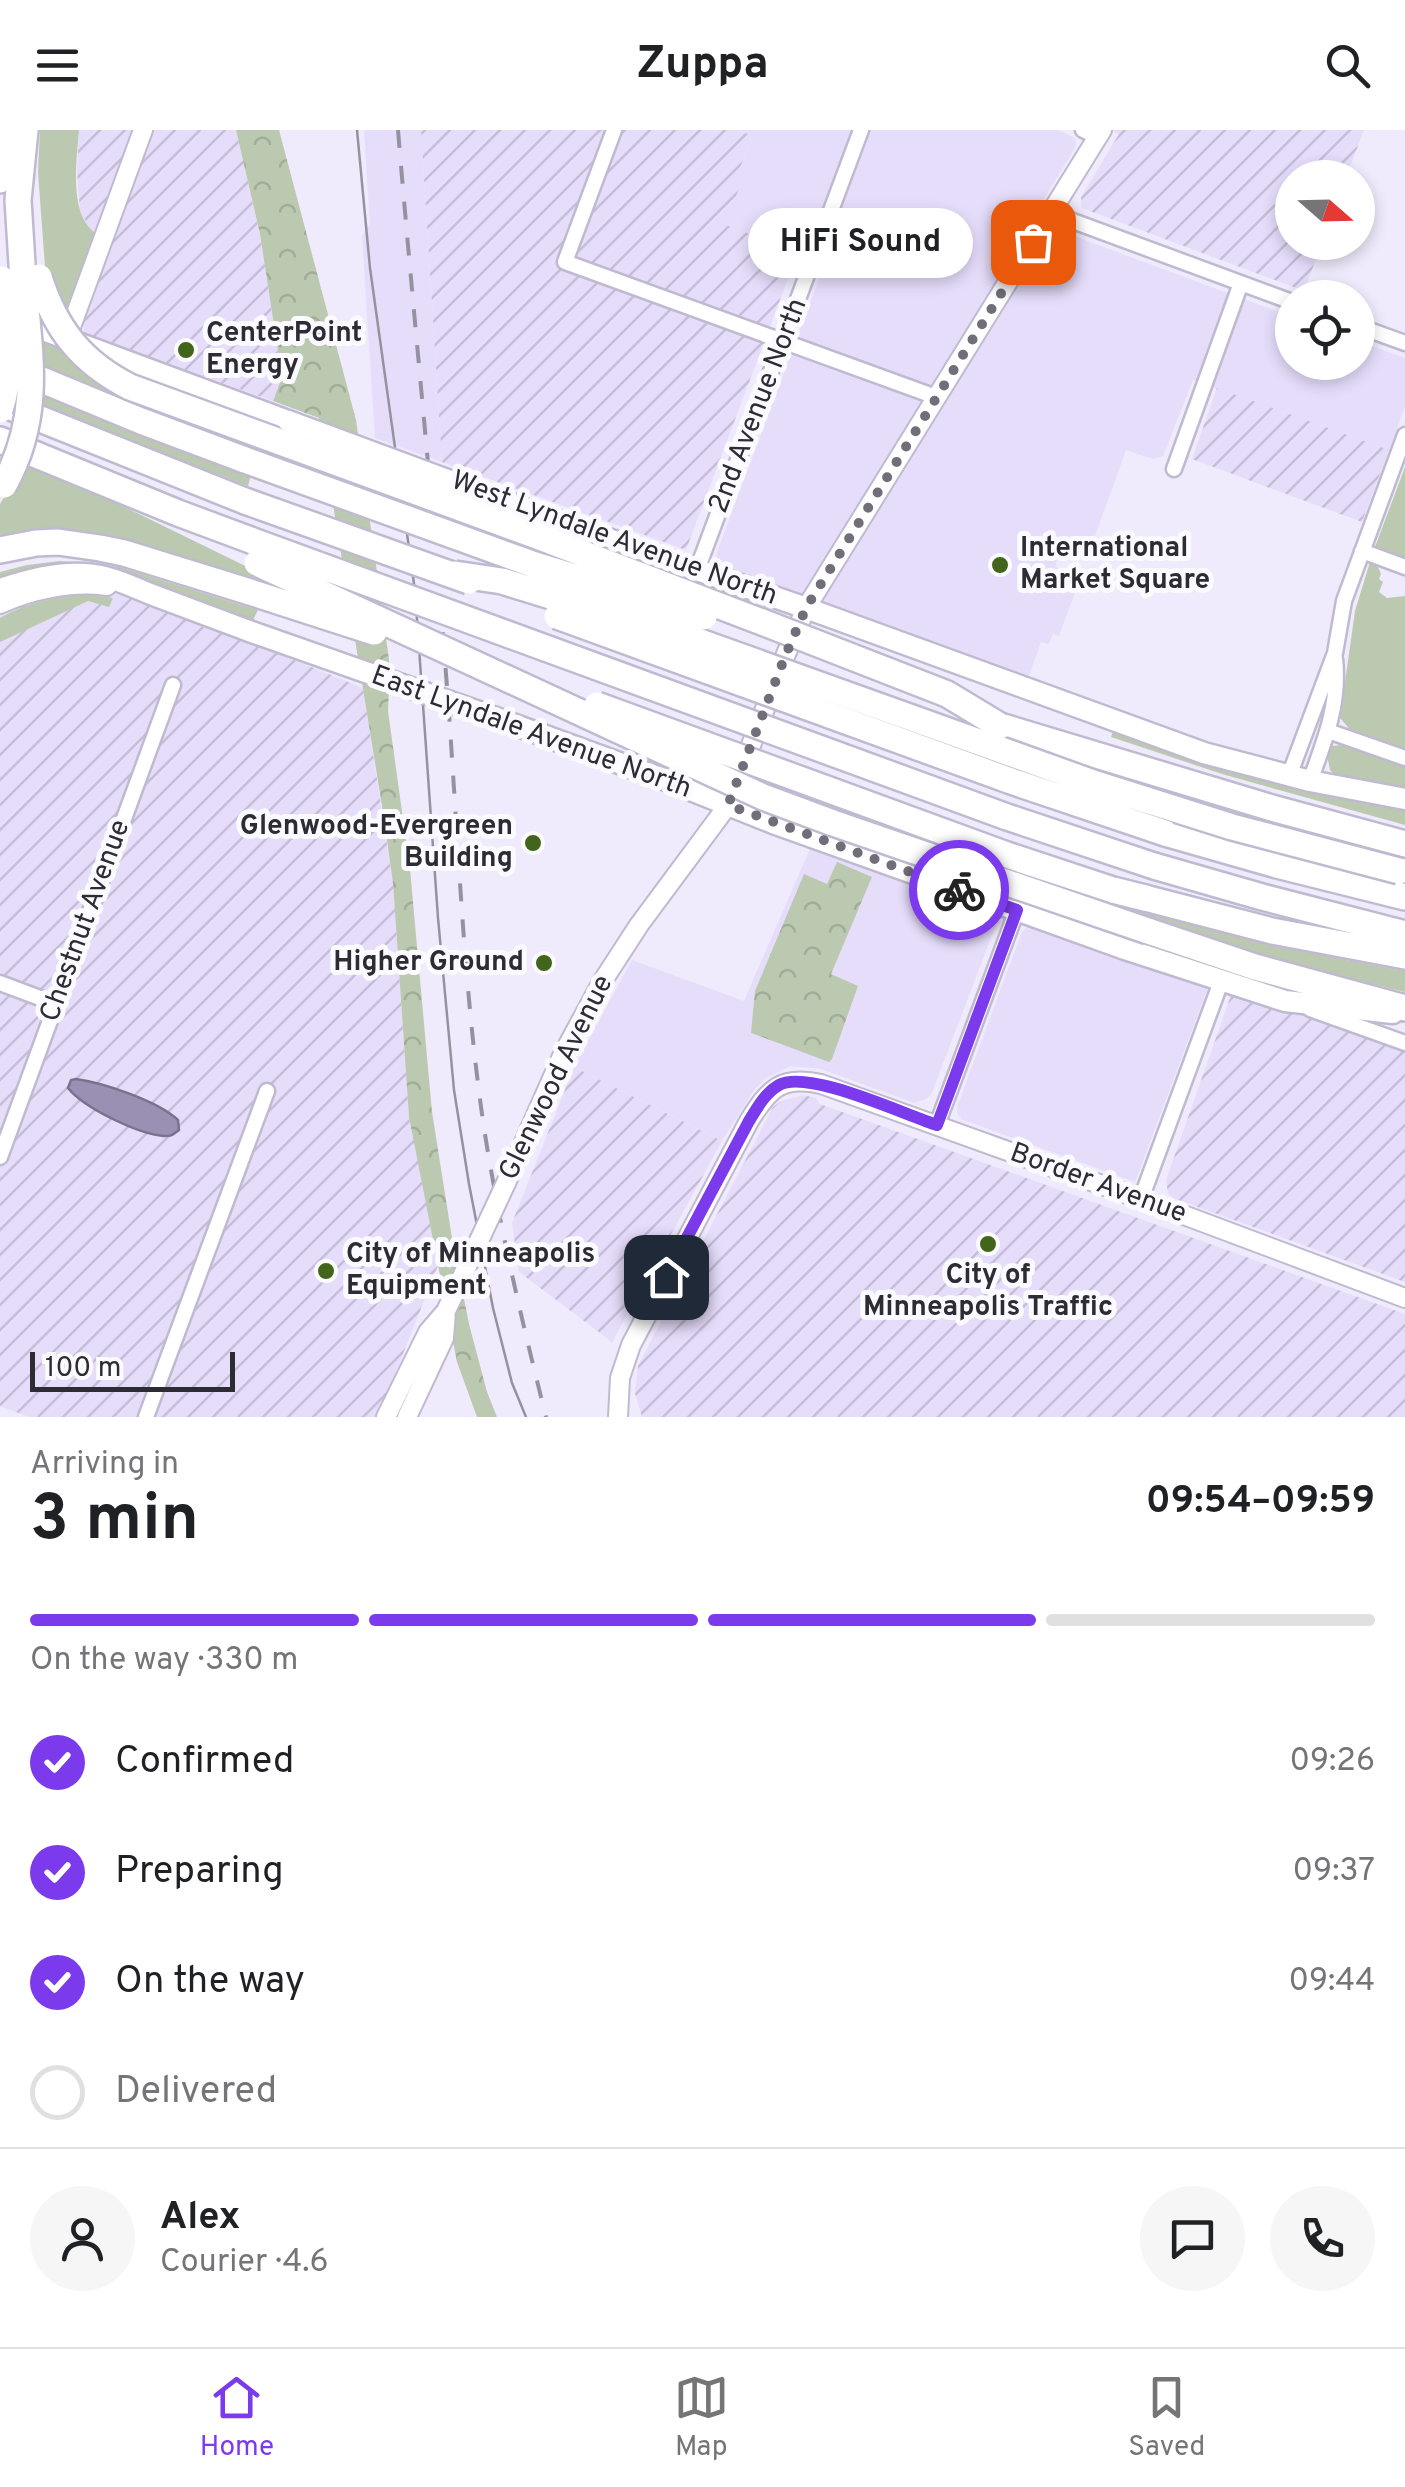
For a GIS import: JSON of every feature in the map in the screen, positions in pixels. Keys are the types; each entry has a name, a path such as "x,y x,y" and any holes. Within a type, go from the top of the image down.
{"highway":[{"path":"0,180 6,130"},
{"path":"25,130 9,358 0,406 1011,782 1164,833 1405,897"},
{"path":"16,274 34,254 35,130"},
{"path":"2,488 22,447 32,399 31,365 16,274"},
{"path":"16,274 53,314 72,344 102,370 130,386 836,651 946,694 1000,726"},
{"path":"0,362 245,460 534,565 740,628 1000,726 1405,844"},
{"path":"0,440 178,513 762,796 1255,968 1405,1011"},
{"path":"0,550 58,542 124,553 542,686 1112,890 1272,931 1405,956"},
{"path":"0,561 30,553 92,547"},
{"path":"255,552 1007,818 1154,866 1405,934"},
{"path":"455,574 502,581 714,647 1009,754 1178,810 1405,873"}],"main road":[{"name":"West Lyndale Avenue North","path":"0,314 1204,753 1300,779 1405,800"},
{"name":"East Lyndale Avenue North","path":"0,589 32,579 82,573 119,579 249,631 573,745 1126,949 1286,1001 1405,1011"}],"street":[{"path":"67,338 143,130"},
{"path":"614,130 565,262 936,397"},
{"name":"2nd Avenue North","path":"697,570 861,130"},
{"name":"Glenwood Avenue","path":"386,1417 428,1332 446,1311 563,1054 596,993 630,938 728,805 806,608 1052,212 1094,132"},
{"path":"1052,212 1275,296"},
{"path":"1174,469 1241,283"},
{"path":"1375,332 1405,343"},
{"path":"1300,779 1335,653 1344,600 1405,436"},
{"path":"1362,551 1405,567"},
{"path":"0,604 16,597 84,584 142,591"},
{"path":"1300,779 1328,731 1338,683 1335,653"},
{"name":"Chestnut Avenue","path":"0,1157 173,685"},
{"path":"1328,731 1405,758"},
{"path":"937,1125 1017,910"},
{"path":"1140,1199 1222,979"},
{"path":"0,983 56,1004"},
{"path":"1286,1001 1405,1043"},
{"name":"Border Avenue","path":"618,1417 620,1378 631,1345 749,1121 779,1084 799,1080 821,1084 937,1125 1405,1298"},
{"path":"146,1417 267,1091"},
{"name":"Glenwood Avenue","path":"407,1417 444,1338 446,1311"}],"shaded area":[{"path":"79,130 236,130 260,234 282,377 273,401 84,333 83,322 113,240 91,232 80,210"},
{"path":"364,130 421,130 442,462 375,438 362,236 370,225"},
{"path":"421,130 737,130 748,134 751,140 740,168 745,171 726,225 798,252 686,550 442,462"},
{"path":"737,130 1058,130 1073,137 1075,148 1031,220 1275,311 1275,380 1375,380 1375,347 1405,358 1405,406 1389,450 1193,380 1163,456 1153,459 1126,450 1086,561 1059,553 1055,567 1081,576 1059,636 1053,634 1049,644 1041,642 1027,681 721,569 716,561 717,552 825,263 725,225 745,171 740,169 751,140 748,134"},
{"path":"1111,130 1364,130 1353,160 1275,160 1275,260 1316,260 1308,280 1275,280 1082,208 1081,197 1119,134"},
{"path":"1217,388 1389,450 1362,522 1192,459"},
{"path":"94,587 163,607 363,688 393,883 409,1117 439,1263 378,1417 29,1417 0,1406 0,610 29,594"},
{"path":"812,844 999,917 931,1095 915,1103 821,1069 791,1066 765,1079 755,1089 722,1141 574,1067 632,960 744,1001"},
{"path":"1029,925 1206,983 1207,990 1135,1182 958,1115 957,1107 1022,932"},
{"path":"1238,989 1405,1048 1405,1282 1168,1193 1166,1180 1231,995"},
{"path":"574,1067 722,1141 612,1342 519,1272 512,1223"},
{"path":"71,1080 158,1106 178,1120 179,1130 169,1136 153,1134 112,1119 68,1088"},
{"path":"803,1095 1405,1314 1405,1417 642,1417 635,1393 638,1366 773,1107"}],"green space":[{"path":"40,130 79,130 78,199 86,224 95,233 68,316 45,267 38,172"},
{"path":"236,130 279,130 356,420 390,667 388,711 410,869 432,1112 469,1324 497,1417 477,1417 457,1362 409,1117 393,883 319,418 273,401 282,377 260,234"},
{"path":"37,338 260,444 260,450 40,365"},
{"path":"41,393 251,475 248,486 40,405"},
{"path":"25,463 94,492 270,578 268,584 106,536 77,533 0,543 0,504"},
{"path":"1405,467 1405,557 1403,558 1375,547"},
{"path":"60,561 119,567 258,610 253,620 132,577 0,584 0,572"},
{"path":"1370,562 1381,574 1379,592 1387,598 1405,596 1405,750 1353,733 1340,718 1355,611"},
{"path":"87,594 113,598 109,607 88,601 0,642 0,618 42,601"},
{"path":"1113,732 1245,775 1405,809 1405,825 1222,774 1111,737"},
{"path":"1342,745 1405,765 1405,791 1334,774 1327,755 1332,746"},
{"path":"837,862 872,877 831,974 858,986 829,1062 751,1033 755,991 804,874 827,884"},
{"path":"1066,890 1234,935 1405,971 1405,992 1259,956 1064,895"}],"tram line":[{"path":"357,130 370,268 415,591 454,1090 493,1308 512,1383 526,1417"}],"railway":[{"path":"398,130 441,606 465,958 477,1072 504,1237 546,1417"}],"way so far":[{"path":"959,890 728,805 806,608 1033,242"}],"place":[{"name":"HiFi Sound","path":"1033,242"},
{"name":"CenterPoint Energy","path":"186,350"},
{"name":"International Market Square","path":"1000,565"},
{"name":"Glenwood-Evergreen Building","path":"533,843"},
{"name":"Higher Ground","path":"544,963"},
{"name":"City of Minneapolis Traffic","path":"988,1244"},
{"name":"City of Minneapolis Equipment","path":"326,1271"}],"route":[{"path":"666,1277 749,1121 779,1084 799,1080 821,1084 937,1125 1017,910 959,890"}]}
